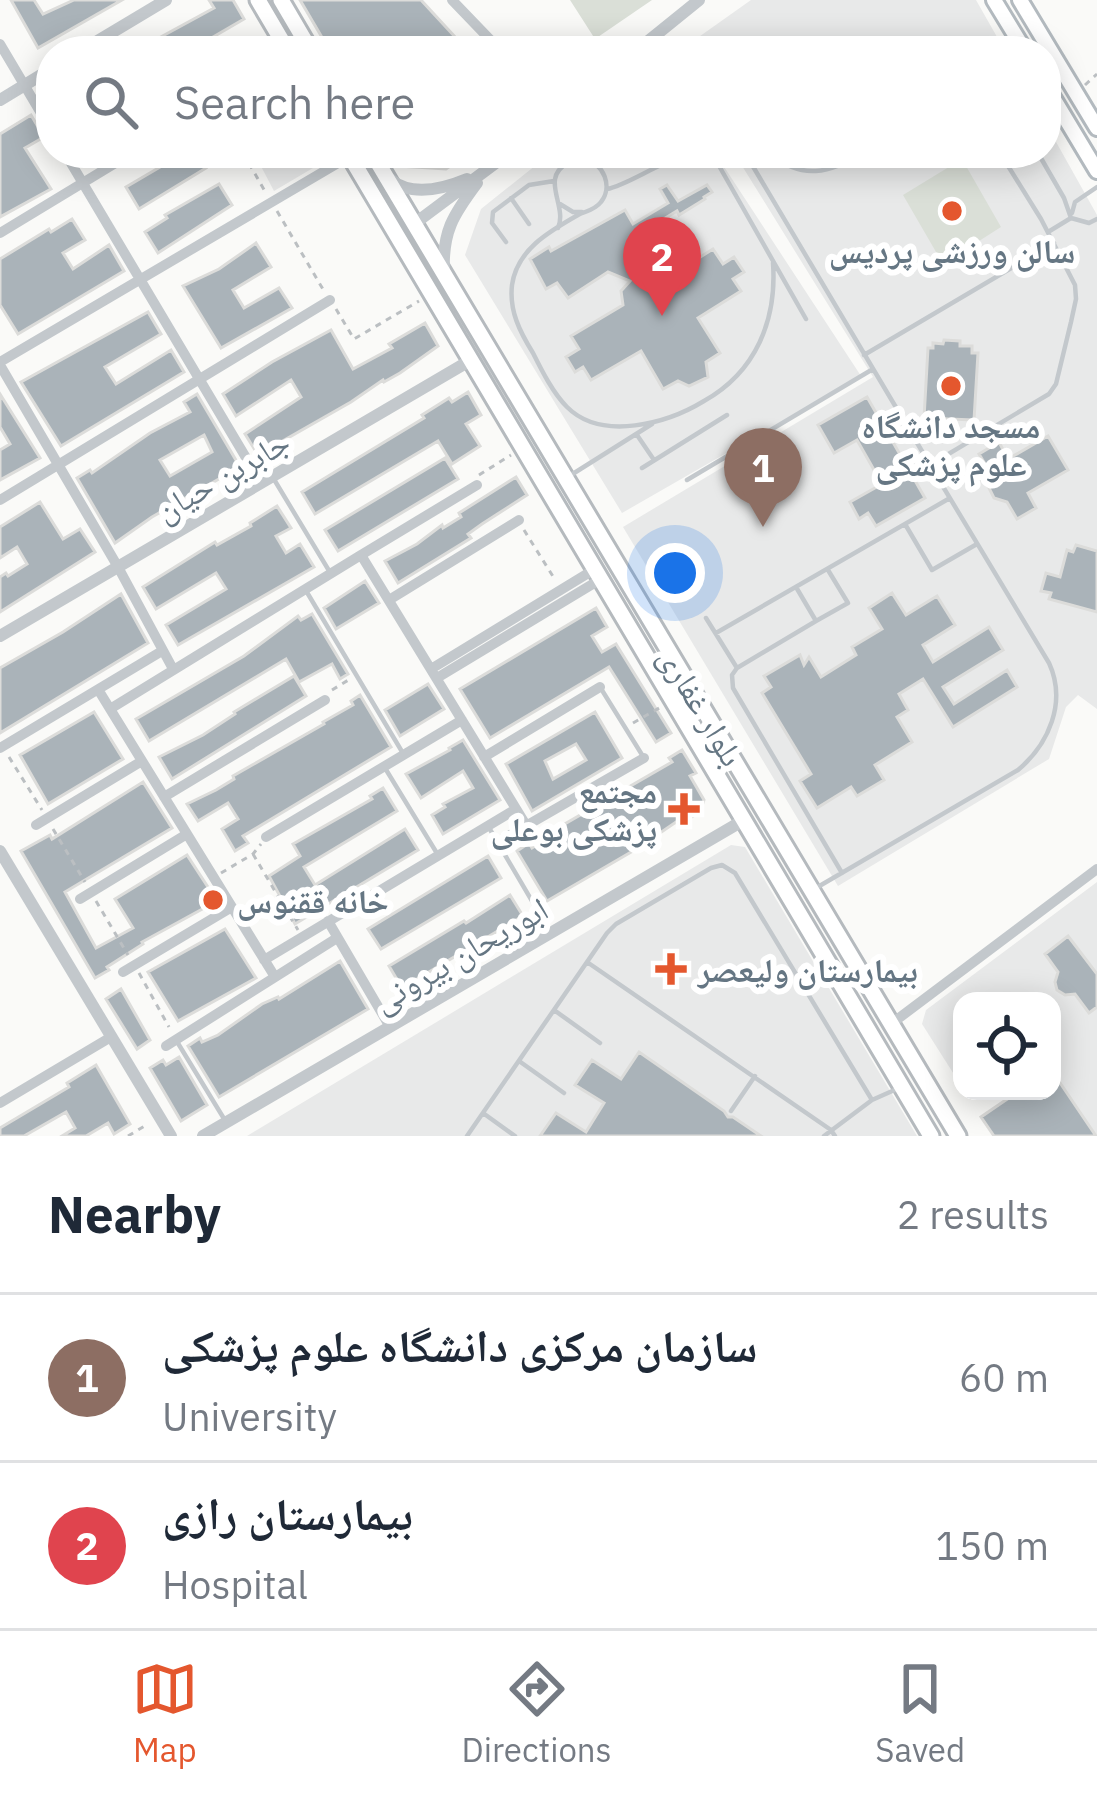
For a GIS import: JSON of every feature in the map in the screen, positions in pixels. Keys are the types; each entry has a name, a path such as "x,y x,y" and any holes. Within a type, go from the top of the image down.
{"main road":[{"path":"258,0 279,36"},
{"path":"281,0 302,36"},
{"path":"994,0 1015,36"},
{"path":"1020,0 1042,36"},
{"path":"1061,68 1097,128"},
{"path":"1061,111 1097,171"},
{"name":"بلوار غفاری","path":"357,168 931,1136"},
{"name":"بلوار غفاری","path":"381,168 958,1136"}],"street":[{"path":"106,36 166,0"},
{"path":"452,0 487,36"},
{"path":"655,36 700,0"},
{"path":"0,44 36,104"},
{"path":"0,100 36,78"},
{"path":"74,168 199,379 267,480"},
{"path":"0,233 108,168"},
{"path":"173,669 0,364 327,168"},
{"path":"414,224 489,168"},
{"path":"383,171 395,185 435,190 484,172"},
{"path":"445,275 443,247 449,230 484,172"},
{"path":"0,500 330,300"},
{"name":"جابربن حیان","path":"0,636 471,360"},
{"path":"110,709 477,485"},
{"path":"389,600 519,520"},
{"path":"361,555 526,826"},
{"path":"434,674 561,590 598,574"},
{"path":"434,674 598,574"},
{"path":"1,746 162,651"},
{"path":"484,757 601,687"},
{"path":"99,691 275,977"},
{"path":"164,797 325,700"},
{"path":"266,837 461,720"},
{"path":"499,842 644,758"},
{"path":"36,825 142,761"},
{"path":"264,960 516,808"},
{"name":"ابوریحان بیرونی","path":"203,1136 744,820"},
{"path":"80,899 187,834"},
{"path":"0,851 171,1136"},
{"path":"891,1024 1097,869"},
{"path":"123,972 232,907"},
{"path":"328,921 390,1027"},
{"path":"171,1043 337,938"},
{"path":"0,1103 111,1037"}],"lane":[{"path":"558,228 562,216 554,181 562,168"},
{"path":"599,168 607,189 599,205 521,256 512,299 514,317 564,404 576,414 617,425 655,422"},
{"path":"607,189 656,168"},
{"path":"720,168 806,319"},
{"path":"754,168 1057,687 1055,711 1037,754 1018,770 812,891"},
{"path":"794,168 817,172 831,168"},
{"path":"930,464 1048,394 1056,384 1076,298 1070,273 1009,168"},
{"path":"1047,168 1071,218"},
{"path":"506,242 491,217 529,184 554,181"},
{"path":"1048,232 1071,218 1075,202 1097,187"},
{"path":"511,198 529,224"},
{"path":"559,202 582,212"},
{"path":"1071,218 1089,223 1097,219"},
{"path":"750,242 759,237"},
{"path":"864,355 1054,243"},
{"path":"566,478 655,422 703,403 749,360 769,325 773,263"},
{"path":"687,480 872,369"},
{"path":"642,468 727,415"},
{"path":"637,434 654,460"},
{"path":"267,480 331,574"},
{"path":"716,633 950,498"},
{"path":"904,524 932,570 976,544"},
{"path":"827,569 848,603 737,668 733,688 842,872"},
{"path":"796,587 816,621"},
{"path":"305,589 404,754"},
{"path":"706,618 737,668"},
{"path":"601,687 644,758"},
{"path":"384,766 438,855"},
{"path":"488,826 551,932"},
{"path":"467,1136 607,933 711,868 727,866 872,1100"},
{"path":"587,962 833,1133"},
{"path":"554,1010 600,1043"},
{"path":"171,1043 226,1123"},
{"path":"519,1061 564,1094"},
{"path":"731,1111 755,1076"},
{"path":"824,1136 872,1100 902,1087"},
{"path":"483,1113 515,1136"}],"path":[{"path":"251,168 354,339 432,293"},
{"path":"477,485 478,475 523,448"},
{"path":"519,520 561,590"},
{"path":"325,700 331,690 356,676"},
{"path":"625,728 673,700"},
{"path":"214,877 253,854 266,837"},
{"path":"253,854 302,937"},
{"path":"128,1136 159,1117"}],"shaded area":[{"path":"570,0 652,0 599,36 593,36"},
{"path":"751,0 976,0 996,36 700,36"},
{"path":"1061,151 1097,215 1097,709 1078,695 1066,707 1049,759 838,886 623,527 873,377 743,168 1061,168"},
{"path":"262,168 313,168 274,191"},
{"path":"532,168 725,168 861,376 622,513 465,255 481,209"},
{"name":"سالن ورزشی پردیس","path":"947,168 967,168 1001,227 943,264 903,195"},
{"name":"بیمارستان ولیعصر","path":"731,845 745,847 917,1136 247,1136"},
{"path":"1097,882 1097,1136 1061,1084 1061,992 953,992 953,1073 922,1024 926,1010"}],"building":[{"path":"11,0 34,0 43,14 74,0 122,0 59,36 36,36 36,44"},
{"path":"209,0 233,0 244,19 215,36 163,36 214,8"},
{"path":"300,0 421,0 454,36 321,36"},
{"path":"31,115 36,142 25,148 51,189 0,217 0,134"},
{"path":"158,168 206,168 139,209 126,187"},
{"path":"219,184 232,205 158,253 145,232"},
{"path":"667,185 678,201 707,185 712,192 631,239 641,256 638,274 667,278 713,249 723,264 734,257 744,272 733,279 741,291 698,318 720,353 706,362 708,377 689,386 678,381 663,389 641,351 591,380 583,367 575,372 566,357 579,349 571,336 623,305 621,291 630,281 608,272 568,298 557,283 546,289 530,259 625,210 633,224 668,203 660,189"},
{"path":"72,219 85,240 63,253 73,269 109,245 124,271 18,334 0,305 0,259"},
{"path":"256,243 271,267 233,290 244,308 279,288 292,308 221,348 183,286 219,269"},
{"path":"148,312 161,334 105,367 116,384 171,350 184,372 61,446 21,382"},
{"path":"425,323 438,346 258,455 245,434 301,397 291,380 236,416 223,394 331,330 353,369"},
{"name":"مسجد دانشگاه علوم پزشکی","path":"944,340 960,341 960,346 972,346 972,353 978,353 974,420 924,418 928,348"},
{"path":"468,392 481,415 466,424 480,446 452,464 438,441 315,514 302,492 449,398 452,402"},
{"path":"0,394 40,458 0,480 0,450 10,444 0,427"},
{"path":"197,394 240,467 115,543 77,478 190,412 184,402","holes":["204,435 212,452 170,476 160,460"]},
{"path":"867,397 925,498 876,526 868,513 859,519 850,502 882,484 857,440 834,453 818,425"},
{"path":"1048,436 1068,470 1028,493 1036,508 1017,519 1007,502 994,498 988,486 990,472 979,454 999,442 1008,459"},
{"path":"445,458 458,479 338,551 325,530"},
{"path":"516,477 527,495 468,534 471,538 398,583 385,561 461,517 459,513"},
{"path":"40,502 63,539 80,529 95,552 0,612 0,577 27,564 17,547 0,558 0,527"},
{"path":"277,506 291,528 276,536 286,553 300,544 314,567 178,645 166,625 226,589 216,573 156,609 143,587 215,542 251,526"},
{"path":"1076,545 1097,551 1097,612 1049,599 1051,593 1041,591 1046,573 1060,577 1067,550 1073,552"},
{"path":"365,581 379,603 336,629 324,608"},
{"path":"892,593 906,615 937,596 955,625 923,645 933,662 989,627 1003,650 943,687 954,704 1007,670 1017,687 953,727 923,679 899,694 908,710 897,717 912,742 875,765 884,780 857,796 851,787 817,808 800,781 811,774 762,693 771,687 764,676 800,655 804,665 809,657 821,677 856,655 852,647 882,629 869,608"},
{"path":"121,594 148,643 0,733 0,668"},
{"path":"596,608 607,627 592,636 602,652 616,644 671,733 656,742 609,667 490,738 460,689"},
{"path":"312,614 348,674 340,679 332,664 299,682 286,659 149,741 136,719 244,656 298,616 301,620"},
{"path":"294,676 306,696 172,779 159,757 203,735"},
{"path":"428,684 444,709 400,736 385,710"},
{"path":"360,695 391,747 243,836 248,843 235,851 222,829 238,819 228,803 198,821 187,804 324,724"},
{"path":"94,712 123,759 48,804 20,755"},
{"path":"595,712 622,758 532,811 506,764","holes":["576,744 586,760 553,779 545,761"]},
{"path":"463,740 500,800 443,834 432,815 473,788 463,771 421,798 406,774"},
{"path":"682,750 704,800 700,812 547,901 517,851 550,837 672,762 669,758"},
{"path":"143,782 172,828 65,892 96,948 133,928 115,899 187,855 217,901 142,942 95,978 21,851 50,835 52,839"},
{"path":"383,788 397,811 304,867 315,885 405,829 418,850 295,924 269,876 300,856 293,844"},
{"path":"488,856 501,878 381,949 368,929"},
{"path":"510,895 523,916 402,988 389,966"},
{"path":"225,929 256,978 178,1021 148,972"},
{"path":"1068,936 1097,974 1097,1007 1089,1013 1075,994 1057,990 1058,972 1045,954"},
{"path":"340,961 368,1009 219,1097 188,1046 218,1035 262,1004 279,999"},
{"path":"121,989 150,1040 137,1049 106,999"},
{"path":"639,1052 761,1136 540,1136 556,1113 586,1132 604,1103 575,1085 592,1060 621,1079"},
{"path":"179,1057 207,1105 181,1121 150,1068"},
{"path":"96,1065 130,1124 114,1134 108,1123 86,1136 62,1136 75,1128 66,1112 24,1136 0,1136 0,1128"},
{"path":"1061,1084 1096,1136 994,1136 981,1117 1006,1100 1061,1100"}],"place":[{"name":"سالن ورزشی پردیس","path":"952,211"},
{"name":"بیمارستان رازی","path":"662,316"},
{"name":"مسجد دانشگاه علوم پزشکی","path":"951,386"},
{"name":"سازمان مرکزی دانشگاه علوم پزشکی","path":"763,527"},
{"name":"مجتمع پزشکی بوعلی","path":"684,809"},
{"name":"خانه ققنوس","path":"213,900"},
{"name":"بیمارستان ولیعصر","path":"671,969"}]}
